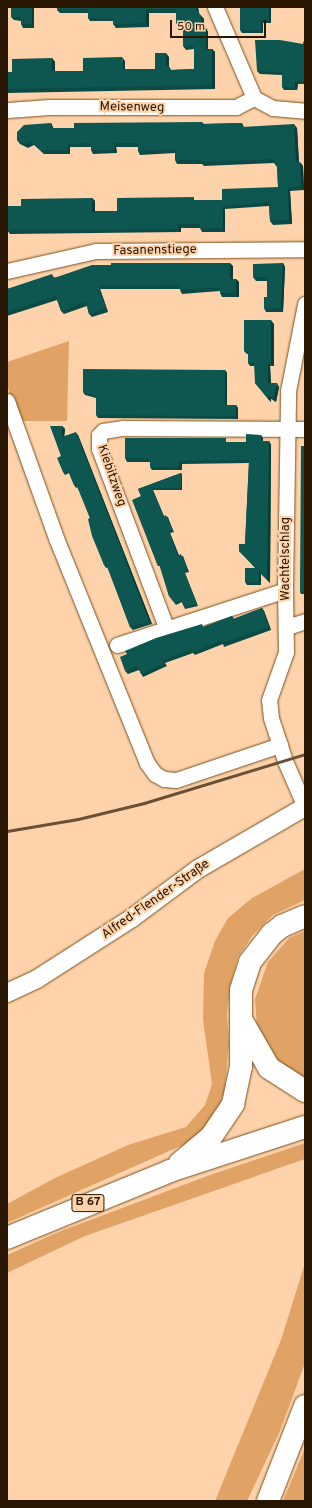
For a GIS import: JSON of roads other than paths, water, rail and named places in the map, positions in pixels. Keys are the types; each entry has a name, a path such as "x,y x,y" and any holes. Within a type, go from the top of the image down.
{"highway":[{"path":"170,1171 211,1137 233,1104 241,1067 241,990 253,958 272,934 282,926 305,916"},
{"path":"241,1020 269,1068 305,1091"},
{"name":"B 67","path":"7,1238 170,1171 305,1127"},
{"path":"268,1501 305,1406"}],"street":[{"path":"216,7 254,98 273,108 305,111"},
{"name":"Meisenweg","path":"8,110 49,107 236,107 254,98"},
{"name":"Fasanenstiege","path":"7,271 96,251 305,249"},
{"name":"Wachtelschlag","path":"305,304 288,391 284,590 288,627 286,652 269,700 271,718 280,745 305,807"},
{"path":"7,401 56,538 147,763 155,774 164,779 176,780 280,745"},
{"name":"Kiebitzweg","path":"166,627 99,449 99,436 103,431 124,428 305,429"},
{"path":"117,645 166,627 284,590"},
{"path":"288,627 305,620"},
{"name":"Alfred-Flender-Straße","path":"7,993 37,979 132,918 198,869 305,807"}],"railway":[{"path":"7,831 78,819 144,803 305,754"}]}
